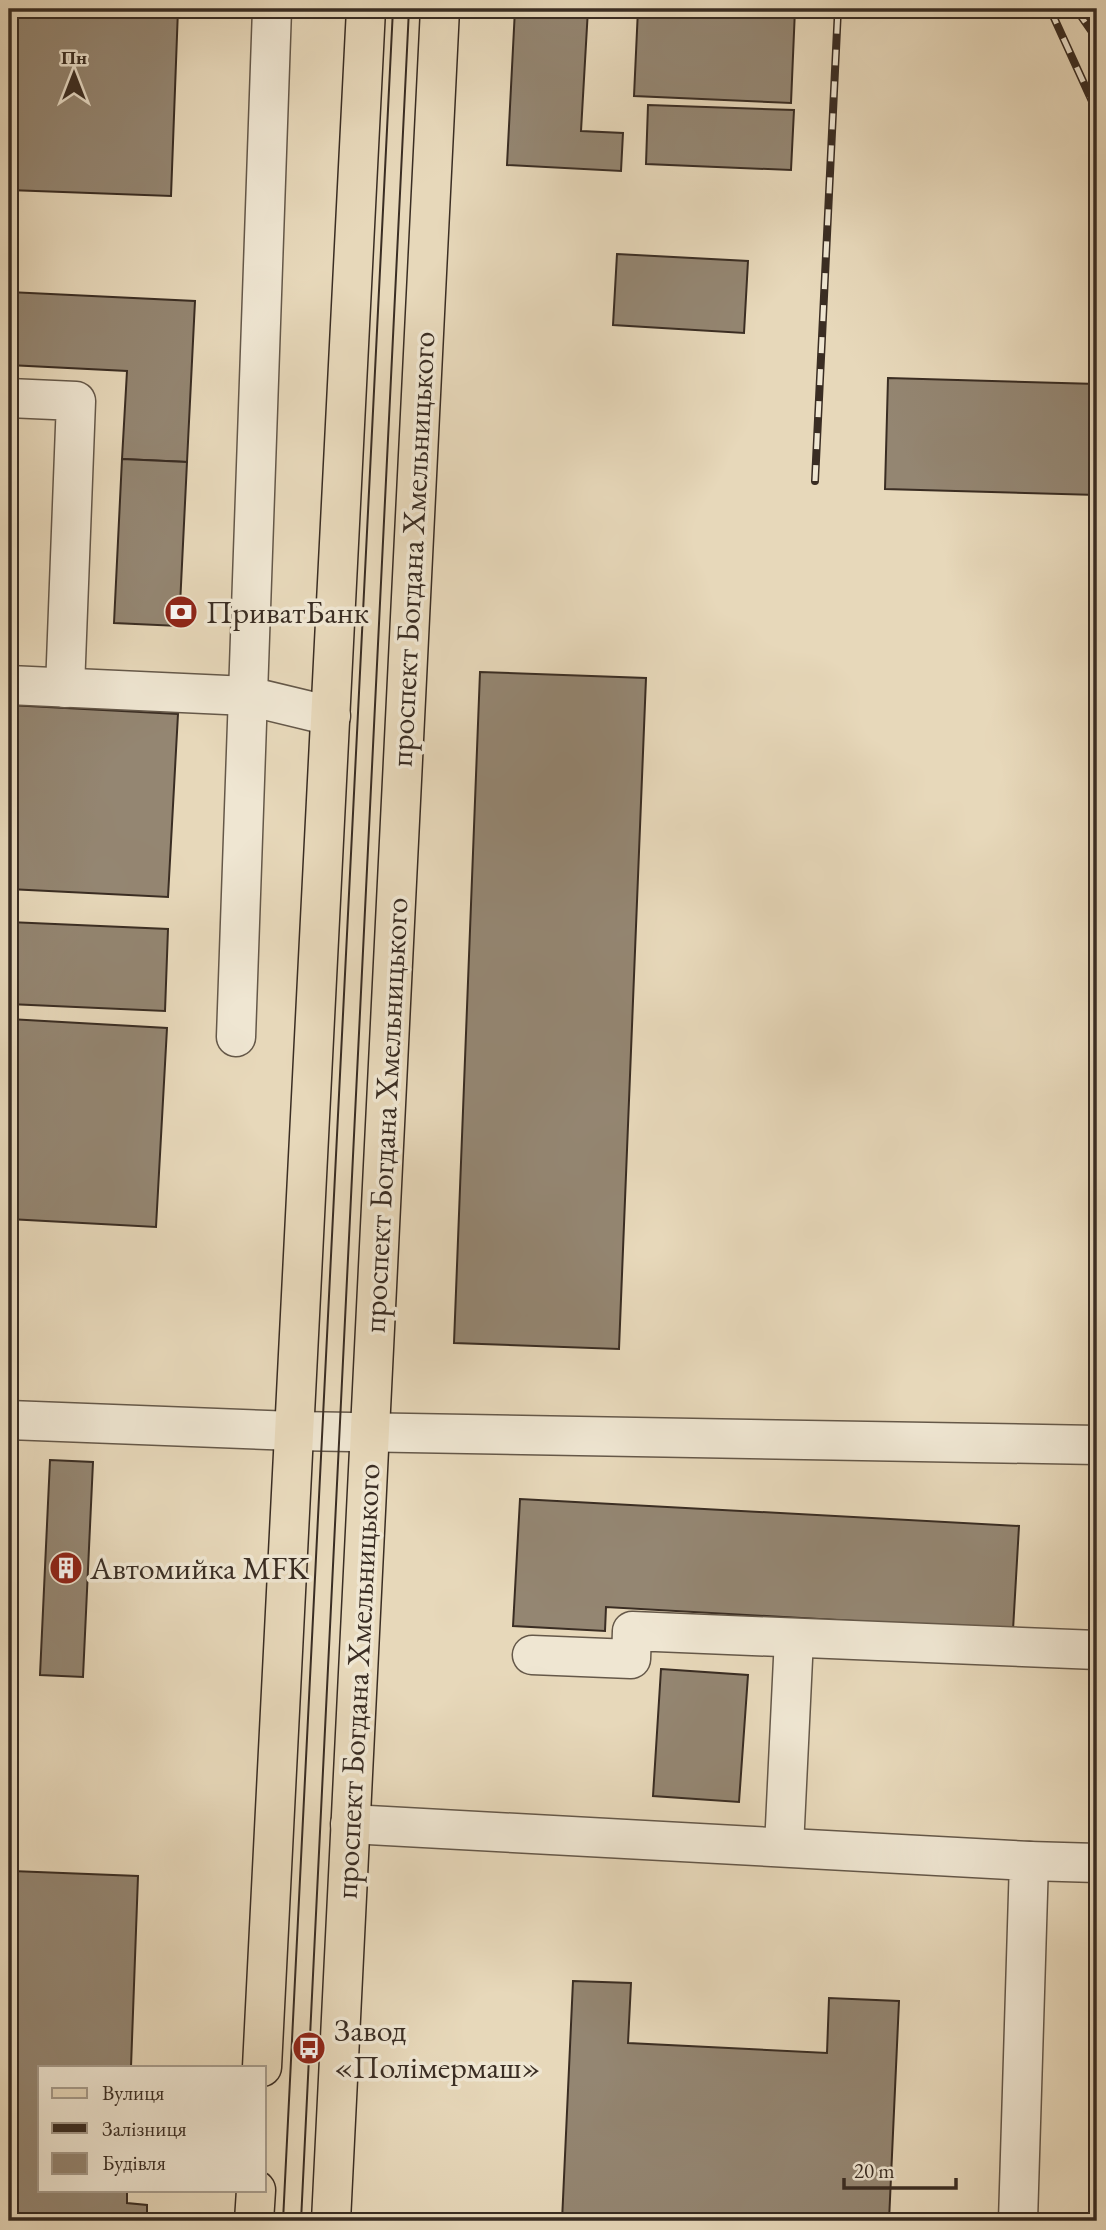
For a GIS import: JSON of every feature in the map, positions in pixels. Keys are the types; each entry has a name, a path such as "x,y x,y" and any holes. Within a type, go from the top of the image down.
{"main road":[{"path":"262,2066 366,9"},
{"name":"проспект Богдана Хмельницького","path":"331,2221 440,9"},
{"path":"254,2221 256,2192"}],"lane":[{"path":"236,1037 272,9"},
{"path":"9,398 76,401 65,688"},
{"path":"9,685 248,696 331,716"},
{"path":"9,1420 370,1433 1097,1445"},
{"path":"532,1655 631,1659 632,1631 1097,1650"},
{"path":"785,1847 793,1638"},
{"path":"350,1824 1097,1863"},
{"path":"1018,2221 1029,1861"}],"building":[{"path":"9,9 178,9 171,196 9,190"},
{"path":"515,9 588,9 581,131 623,133 621,171 507,165"},
{"path":"638,9 795,9 791,103 634,96"},
{"path":"648,105 794,110 791,170 646,164"},
{"path":"617,254 748,261 744,333 613,325"},
{"path":"9,292 195,301 187,462 122,459 127,371 9,365"},
{"path":"888,378 1097,384 1097,495 885,489"},
{"path":"122,459 187,462 179,626 114,623"},
{"path":"480,672 646,678 619,1349 454,1343"},
{"path":"9,705 178,714 168,897 9,889"},
{"path":"9,922 168,929 165,1011 9,1004"},
{"path":"9,1019 167,1028 156,1227 9,1219"},
{"name":"Автомийка MFK","path":"50,1460 93,1462 83,1677 40,1675"},
{"path":"520,1499 1019,1526 1013,1630 606,1607 605,1631 513,1626"},
{"path":"661,1669 748,1675 739,1802 653,1796"},
{"path":"12,1871 138,1876 131,2066 38,2066 38,2192 127,2192 127,2203 147,2205 147,2221 15,2221 17,2148 9,2148"},
{"path":"573,1981 631,1983 628,2043 827,2053 829,1998 899,2001 889,2221 562,2221"}],"tram line":[{"path":"283,2221 393,9"},
{"path":"301,2221 409,9"}],"railway":[{"path":"815,481 838,9"},
{"path":"1050,9 1097,112"},
{"path":"1076,9 1097,39"}],"place":[{"name":"ПриватБанк","path":"181,612"},
{"name":"Автомийка MFK","path":"66,1568"},
{"name":"Завод «Полімермаш»","path":"309,2048"}]}
